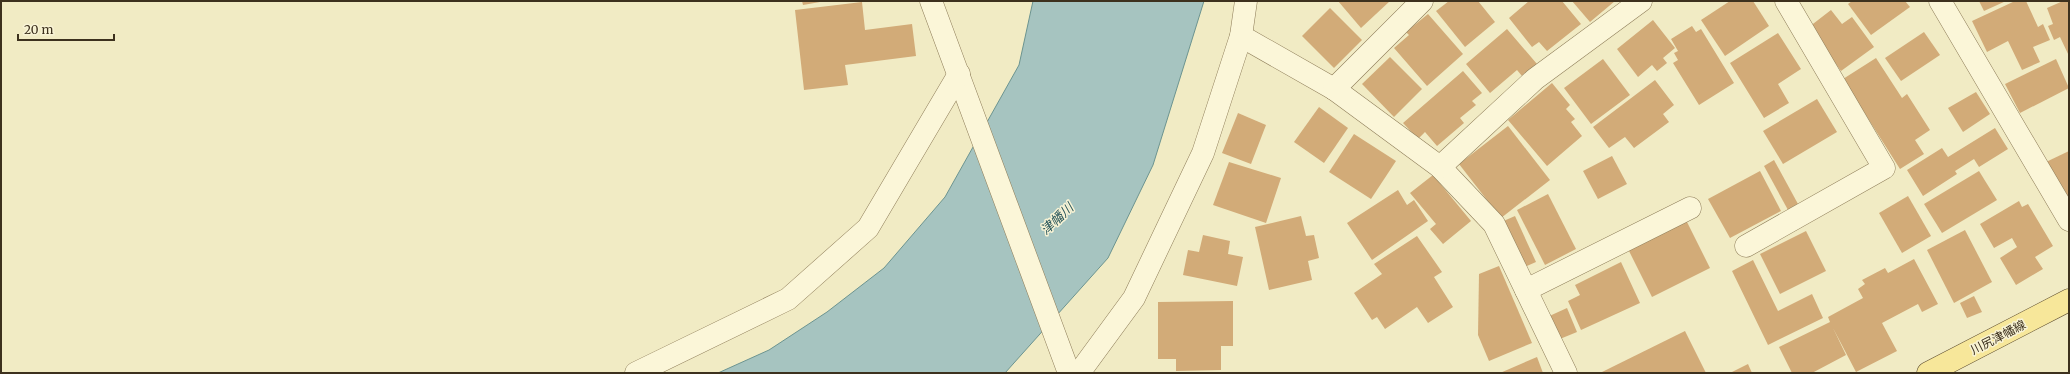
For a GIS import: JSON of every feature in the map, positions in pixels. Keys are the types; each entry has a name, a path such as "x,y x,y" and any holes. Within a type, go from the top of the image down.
{"main road":[{"name":"川尻津幡線","path":"1928,373 2069,300"}],"street":[{"path":"931,1 1071,369 1134,298 1203,153 1241,36 1246,1"},
{"path":"1334,89 1422,1"},
{"path":"1440,167 1535,79 1641,1"},
{"path":"1746,246 1884,168 1786,1"},
{"path":"1940,1 2069,220"},
{"path":"1241,36 1334,89 1440,167 1494,224 1566,373"},
{"path":"636,373 788,299 868,228 959,74"},
{"path":"1526,290 1690,208"}],"water":[{"name":"津幡川","path":"1033,1 1204,1 1153,165 1108,258 1005,373 718,373 769,350 827,312 884,268 945,197 1019,65"}],"building":[{"path":"802,1 820,1 820,2 803,5"},
{"path":"1338,1 1390,1 1361,28"},
{"path":"1449,1 1478,1 1495,22 1465,47 1436,11"},
{"path":"1529,1 1562,1 1581,24 1547,51 1539,42 1532,47 1509,18"},
{"path":"1572,1 1615,1 1590,22"},
{"path":"1730,1 1753,1 1769,26 1725,56 1701,20"},
{"path":"1852,1 1905,1 1910,7 1871,35 1848,4"},
{"path":"1979,1 2006,1 1984,11"},
{"path":"2015,1 2026,1 2038,27 2043,24 2050,40 2033,47 2040,62 2022,70 2008,41 1987,52 1972,21"},
{"path":"2063,1 2069,1 2069,56 2060,37 2054,40 2048,26 2053,24 2047,8"},
{"path":"862,2 865,30 912,24 916,56 845,65 848,85 804,90 795,10"},
{"path":"1330,8 1362,40 1334,68 1302,36"},
{"path":"1831,10 1842,24 1852,17 1874,47 1841,71 1809,27"},
{"path":"1428,14 1463,54 1427,86 1394,48 1409,35 1406,32"},
{"path":"1653,20 1675,48 1663,58 1667,63 1657,71 1652,65 1638,77 1617,49"},
{"path":"1692,26 1696,32 1701,29 1734,83 1699,105 1673,63 1678,60 1674,53 1678,51 1671,39"},
{"path":"1507,29 1537,64 1522,76 1517,70 1490,93 1466,64"},
{"path":"1924,32 1940,55 1901,81 1885,58"},
{"path":"1778,33 1801,69 1778,84 1789,103 1764,118 1730,63"},
{"path":"1390,57 1422,89 1394,117 1362,84"},
{"path":"1876,58 1902,98 1907,94 1930,130 1915,140 1924,154 1900,169 1843,79"},
{"path":"1603,59 1630,95 1591,124 1564,88"},
{"path":"2056,59 2069,88 2020,113 2005,84"},
{"path":"1463,71 1482,93 1472,101 1476,105 1460,118 1464,123 1437,146 1425,132 1418,139 1403,123"},
{"path":"1655,80 1674,105 1663,114 1669,122 1634,148 1625,137 1609,148 1593,127"},
{"path":"1552,83 1570,105 1566,109 1575,119 1571,122 1582,136 1547,166 1508,120"},
{"path":"1976,92 1990,114 1963,132 1948,108"},
{"path":"1817,99 1837,132 1783,164 1763,131"},
{"path":"1319,107 1348,128 1324,163 1294,142"},
{"path":"1238,113 1266,125 1251,164 1222,153"},
{"path":"1508,126 1550,180 1501,218 1459,164"},
{"path":"1995,128 2008,149 1979,167 1974,159 1955,171 1957,174 1923,196 1907,170 1942,148 1948,157"},
{"path":"1354,134 1396,161 1371,199 1329,172"},
{"path":"2069,151 2069,204 2046,162"},
{"path":"1612,156 1627,184 1598,199 1583,171"},
{"path":"1774,160 1798,204 1788,210 1764,166"},
{"path":"1229,162 1281,178 1266,223 1213,205"},
{"path":"1760,171 1781,211 1730,238 1708,199"},
{"path":"1979,171 1997,200 1942,233 1924,204"},
{"path":"1433,175 1471,221 1443,244 1430,229 1436,224 1410,193"},
{"path":"1398,190 1407,205 1414,200 1428,221 1372,260 1347,223"},
{"path":"1548,194 1576,249 1545,265 1517,210"},
{"path":"1908,196 1931,236 1902,253 1879,213"},
{"path":"2019,201 2022,207 2028,204 2053,246 2035,257 2043,269 2016,285 2000,258 2017,247 2012,238 1994,248 1980,224"},
{"path":"1301,216 1306,236 1314,235 1319,258 1308,261 1312,280 1269,290 1255,227"},
{"path":"1515,216 1536,262 1520,269 1499,223"},
{"path":"1686,220 1710,268 1652,297 1628,249"},
{"path":"1965,230 1992,282 1954,303 1927,250"},
{"path":"1806,231 1826,271 1780,294 1760,254"},
{"path":"1203,235 1230,241 1228,254 1243,257 1237,286 1183,275 1188,250 1199,252"},
{"path":"1417,236 1442,272 1434,277 1453,307 1428,323 1417,307 1385,329 1377,317 1372,320 1354,293 1382,274 1374,264"},
{"path":"1914,259 1938,304 1922,312 1918,304 1882,323 1897,351 1856,372 1833,328 1846,355 1812,373 1792,373 1779,347 1830,322 1828,317 1863,298 1858,289 1865,284 1862,280 1885,268 1888,273"},
{"path":"1753,260 1778,311 1812,294 1823,318 1768,345 1732,271"},
{"path":"1621,262 1640,303 1581,330 1568,301 1580,295 1575,285"},
{"path":"1499,266 1532,343 1489,361 1478,335 1479,274"},
{"path":"1974,296 1982,312 1967,318 1960,303"},
{"path":"1233,301 1233,346 1221,346 1221,370 1176,371 1176,359 1158,359 1158,302"},
{"path":"1567,308 1577,332 1555,341 1545,318"},
{"path":"1685,331 1706,373 1600,373"},
{"path":"1537,357 1543,373 1500,373"},
{"path":"1748,364 1752,373 1730,373"}]}
